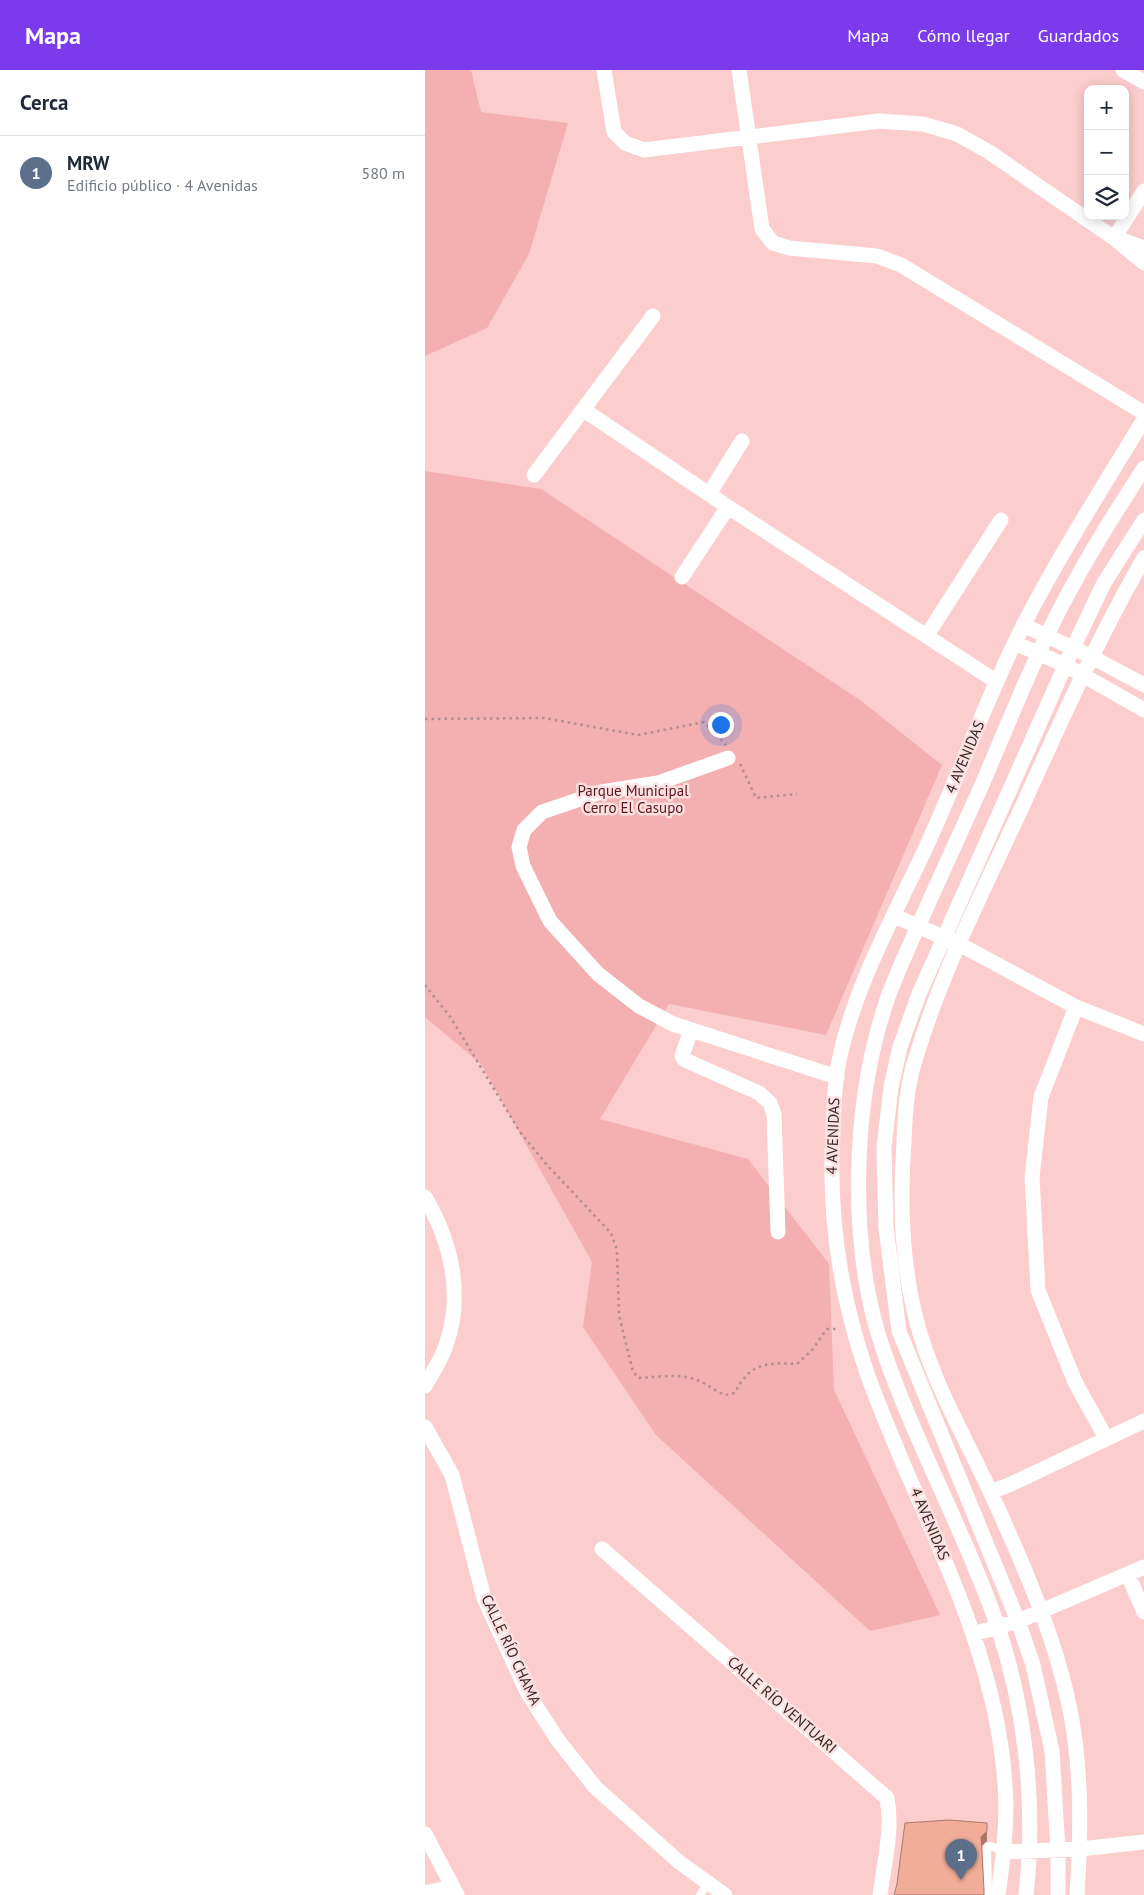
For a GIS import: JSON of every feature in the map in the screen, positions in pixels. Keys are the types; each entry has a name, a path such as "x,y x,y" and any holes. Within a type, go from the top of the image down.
{"street":[{"path":"604,70 614,132 625,143 644,150 879,122 923,124 957,134 989,152 1115,238 1144,263"},
{"path":"739,70 762,229 773,243 789,248 877,256 901,265 1144,413"},
{"path":"1123,70 1144,82"},
{"path":"1115,238 1144,191"},
{"path":"1115,238 1144,248"},
{"path":"534,474 653,316"},
{"path":"584,410 728,507 927,634 997,682"},
{"name":"4 AVENIDAS","path":"999,1895 1004,1852 1006,1787 999,1733 988,1678 930,1520 886,1424 853,1328 846,1301 832,1208 831,1160 837,1077 848,1028 861,989 1023,625 1072,536 1144,419"},
{"path":"709,494 742,441"},
{"name":"4 AVENIDAS","path":"1026,1895 1031,1852 1029,1780 1008,1660 997,1626 883,1350 871,1309 862,1261 860,1155 867,1079 874,1043 887,1001 1047,636 1099,538 1144,468"},
{"path":"682,577 728,507"},
{"path":"927,634 1001,520"},
{"path":"1058,1895 1058,1850 1052,1751 1033,1665 1018,1621 899,1332 890,1274 886,1228 885,1147 891,1088 900,1046 943,937 1065,665 1104,583 1144,520"},
{"path":"1077,1895 1080,1849 1076,1748 1070,1708 1040,1612 990,1492 953,1414 925,1348 907,1278 902,1175 905,1108 915,1060 959,944 1090,656 1144,558"},
{"path":"1023,625 1090,656 1144,685"},
{"path":"1015,643 1083,674 1144,710"},
{"path":"731,756 658,782 601,792 542,812 524,830 519,847 523,866 550,921 598,974 639,1006 673,1024 837,1077"},
{"path":"894,916 919,925 959,944 1076,1007 1144,1034"},
{"path":"1076,1007 1041,1097 1032,1177 1038,1290 1075,1382 1106,1438"},
{"path":"691,1030 683,1047 682,1056 685,1060 759,1093 770,1102 774,1114 778,1232"},
{"path":"425,1197 445,1242 455,1273 455,1308 446,1346 425,1386"},
{"path":"990,1492 1009,1485 1144,1421"},
{"name":"CALLE RÍO CHAMA","path":"425,1427 452,1475 484,1598 527,1692 557,1739 595,1787 679,1862 704,1889 725,1895"},
{"name":"CALLE RÍO VENTUARI","path":"602,1549 887,1798 890,1812 880,1895"},
{"path":"973,1634 1018,1621 1144,1567"},
{"path":"1128,1575 1144,1612"},
{"path":"425,1834 455,1891 425,1893"},
{"path":"1004,1852 1080,1849 1144,1842"}],"lane":[{"path":"988,1895 987,1847 991,1846 1004,1852"}],"path":[{"path":"425,719 544,718 638,735 704,722 744,769 756,798 797,794"},
{"path":"425,985 451,1018 520,1132 547,1165 611,1233 617,1250 619,1315 633,1372 639,1378 658,1375 685,1377 698,1380 725,1395 735,1393 740,1382 751,1371 771,1362 797,1364 812,1350 827,1329 853,1328"}],"green space":[{"path":"425,70 471,70 481,112 568,123 529,254 487,328 425,356"},
{"name":"Parque Municipal Cerro El Casupo","path":"425,471 541,489 860,700 942,765 826,1035 669,1004 600,1119 748,1159 829,1264 834,1390 940,1615 870,1631 656,1435 583,1327 592,1262 481,1064 425,1017"}],"building":[{"path":"949,1820 987,1823 987,1831 981,1837 984,1895 894,1895 905,1823"}],"place":[{"name":"MRW","path":"961,1880"}]}
